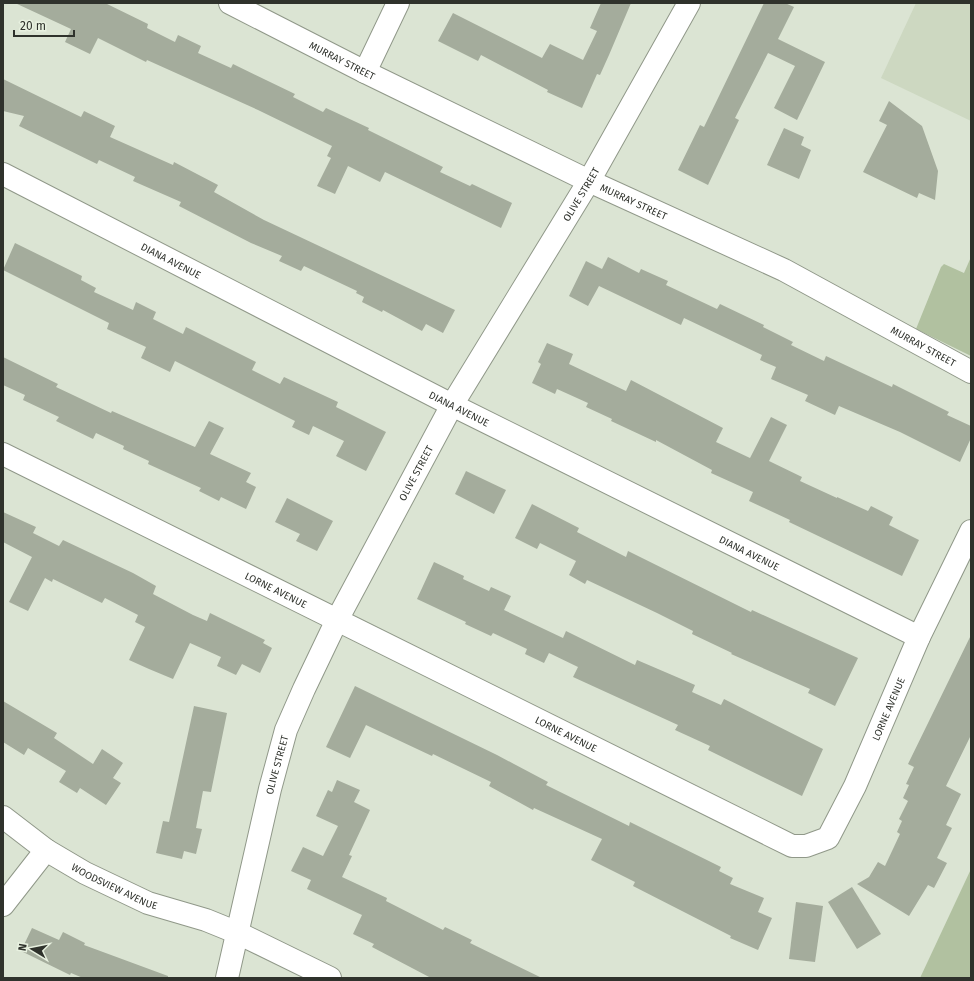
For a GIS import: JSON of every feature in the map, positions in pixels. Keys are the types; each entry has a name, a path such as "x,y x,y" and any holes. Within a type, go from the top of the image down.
{"street":[{"name":"MURRAY STREET","path":"230,3 365,72 589,181 784,270 971,372"},
{"path":"365,72 398,3"},
{"name":"OLIVE STREET","path":"227,978 270,789 286,730 337,620 452,405 589,181 689,3"},
{"name":"DIANA AVENUE","path":"3,174 452,405 919,637"},
{"name":"LORNE AVENUE","path":"3,454 792,846 806,846 828,838 855,786 919,637 971,531"},
{"name":"WOODSVIEW AVENUE","path":"3,817 46,850 85,873 148,903 206,920 238,933 330,978"},
{"path":"3,905 46,850"}],"shaded area":[{"path":"916,3 971,3 971,121 881,78"},
{"path":"971,257 971,356 916,329 941,267 944,264 964,273"},
{"path":"971,869 971,978 920,978"}],"building":[{"path":"15,3 105,3 148,24 147,28 175,42 178,35 201,46 198,53 231,68 233,64 295,94 293,97 323,112 326,108 369,128 368,130 443,167 440,172 470,186 472,184 512,203 501,228 385,172 380,182 348,166 335,194 317,186 331,158 327,156 332,146 258,110 147,60 146,62 98,38 90,54 65,42 71,29"},
{"path":"601,3 631,3 600,75 597,74 582,108 547,92 548,90 481,55 478,61 438,41 453,13 542,58 550,44 583,60 597,31 590,28"},
{"path":"764,3 785,3 794,7 778,39 825,62 797,120 774,108 795,66 768,53 735,118 739,120 708,185 678,170 700,125 704,127"},
{"path":"3,79 81,117 84,111 115,126 110,137 173,165 174,162 218,185 214,192 264,220 455,310 443,333 426,324 422,331 383,310 382,312 362,302 364,297 356,293 357,291 304,266 301,271 279,261 282,256 251,243 179,206 181,202 133,181 135,177 99,160 97,164 19,126 24,116 3,111"},
{"path":"889,101 922,126 938,171 935,200 919,193 917,198 863,172 887,125 879,121"},
{"path":"784,128 804,137 801,145 811,150 799,179 767,165"},
{"path":"15,243 82,276 81,280 96,288 94,292 133,310 136,302 156,312 153,319 183,334 186,327 256,362 252,370 280,384 284,377 338,402 336,407 386,432 366,471 336,456 344,441 313,426 309,435 292,427 295,421 175,361 170,372 141,358 146,347 107,329 109,323 3,270"},
{"path":"608,257 639,273 641,269 668,281 666,285 717,309 720,304 764,325 763,327 793,342 791,345 824,361 826,356 892,387 893,384 949,412 947,415 971,426 971,438 960,462 900,432 839,406 835,415 805,401 808,395 771,379 776,367 760,360 762,355 684,318 681,325 599,286 588,306 569,296 586,261 602,269"},
{"path":"547,343 573,354 569,364 626,391 631,380 723,428 716,442 750,458 771,417 787,425 769,461 802,477 800,481 837,498 868,511 871,506 893,517 889,525 919,540 902,576 789,522 790,520 749,501 753,492 711,473 712,470 656,440 656,442 611,421 612,419 586,407 588,403 557,389 555,394 532,383 541,364 538,362"},
{"path":"3,357 58,384 56,387 111,413 112,411 195,447 209,421 224,428 210,454 251,473 246,482 256,487 246,509 221,497 219,501 199,491 201,488 148,464 149,461 123,449 124,446 96,433 93,439 56,421 59,417 23,400 25,395 3,385"},
{"path":"466,471 506,490 494,514 455,494"},
{"path":"287,498 333,521 317,551 296,541 300,534 275,522"},
{"path":"532,504 579,528 577,532 626,557 628,551 751,612 752,610 858,658 835,706 808,693 810,689 731,654 732,653 692,634 693,631 657,613 587,580 585,584 569,575 576,561 540,543 537,549 515,538"},
{"path":"3,512 36,527 33,533 59,546 63,540 133,573 156,586 153,594 193,615 207,621 210,613 265,640 263,643 272,648 260,673 242,664 236,675 217,666 221,657 190,643 173,679 129,660 145,627 135,622 138,615 105,598 102,603 53,579 52,582 45,578 28,611 9,602 32,557 3,542"},
{"path":"434,562 464,576 463,579 489,591 491,587 511,596 504,610 563,638 566,631 635,665 637,660 679,678 695,685 692,692 721,705 724,699 823,749 802,796 708,750 710,746 675,730 678,725 573,677 578,667 549,653 544,663 525,654 527,649 493,633 491,636 465,624 466,622 417,599"},
{"path":"971,635 971,735 946,786 961,794 946,825 952,828 937,858 947,863 934,888 928,885 909,916 857,884 869,877 878,862 885,866 900,834 897,832 902,821 899,819 908,801 903,798 909,785 906,784 914,767 908,764"},
{"path":"355,686 497,755 548,782 546,785 629,826 630,822 721,867 719,871 733,878 730,884 764,898 758,912 772,918 758,950 730,938 731,936 633,886 635,882 591,860 602,839 534,808 533,810 489,786 491,782 433,754 432,756 366,725 350,758 326,747"},
{"path":"3,701 57,733 54,738 93,764 102,749 123,763 113,778 121,783 106,805 80,788 77,793 59,782 66,771 28,748 24,755 3,742"},
{"path":"194,706 227,713 211,792 203,791 196,828 202,829 196,854 184,851 182,859 156,853 163,821 169,822"},
{"path":"337,780 360,790 354,802 370,810 349,855 352,856 342,877 387,898 386,901 443,930 445,927 472,940 470,943 542,978 431,978 372,947 374,944 353,934 362,915 307,889 311,880 291,871 303,847 323,856 338,826 316,816 328,790 332,792"},
{"path":"852,887 881,934 857,949 828,902"},
{"path":"796,902 823,906 815,962 789,959"},
{"path":"32,928 59,940 63,932 85,943 84,945 168,976 168,978 83,978 71,973 70,975 21,951"}]}
